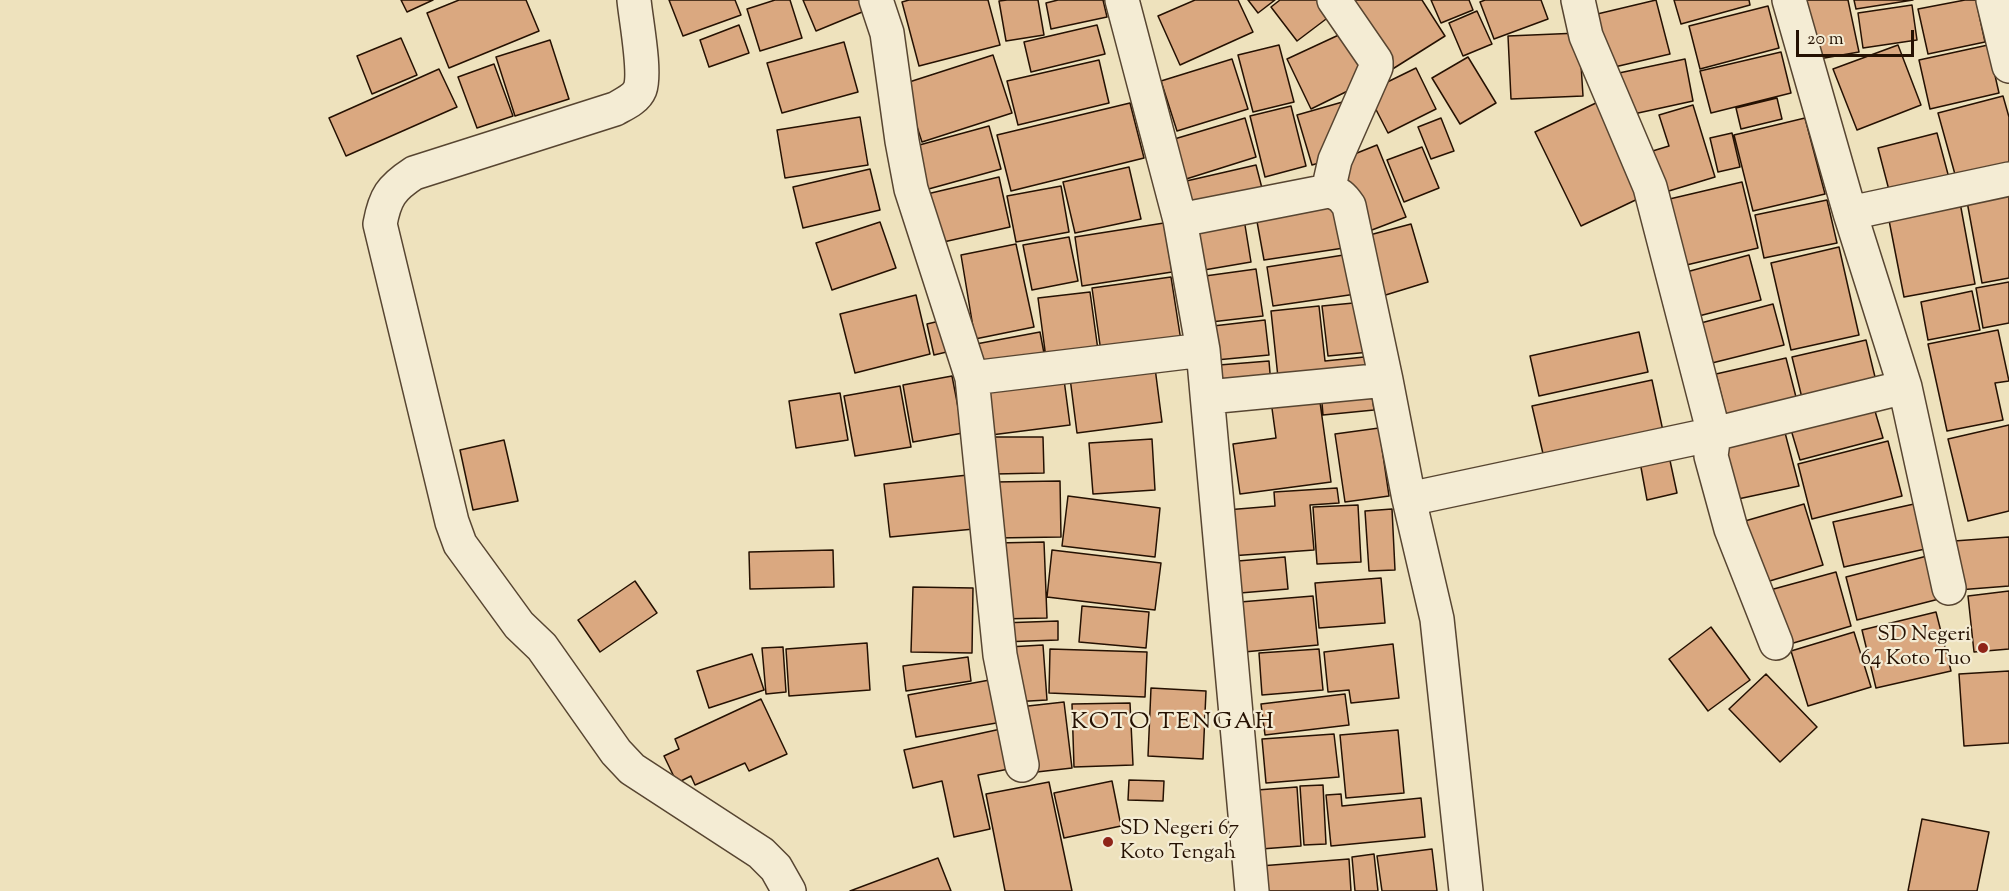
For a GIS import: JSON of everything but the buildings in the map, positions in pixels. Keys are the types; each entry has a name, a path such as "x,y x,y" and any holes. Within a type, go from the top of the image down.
{"street":[{"path":"634,0 642,78 639,91 628,103 414,173 396,185 384,203 380,224 452,522 460,544 519,625 542,646 616,752 632,770 761,853 776,868 789,891"},
{"path":"876,0 887,33 911,189 972,378 1000,655 1022,765"},
{"path":"1122,0 1180,220 1203,350 1251,891"},
{"path":"1328,191 1335,160 1376,67 1376,61 1334,0"},
{"path":"1578,0 1586,36 1650,187 1714,434 1711,456 1731,529 1776,643"},
{"path":"1790,0 1850,213 1905,387 1949,588"},
{"path":"1994,0 2009,66"},
{"path":"1850,213 2009,180"},
{"path":"1180,220 1328,191 1337,192 1349,206 1409,499 1437,619 1466,891"},
{"path":"972,378 1203,350"},
{"path":"1208,397 1386,380"},
{"path":"1409,499 1714,434 1905,387"}],"place":[{"name":"SD Negeri 64 Koto Tuo","path":"1983,648"},
{"name":"SD Negeri 67 Koto Tengah","path":"1108,842"}],"district":[{"name":"KOTO TENGAH","path":"1173,724"}]}
